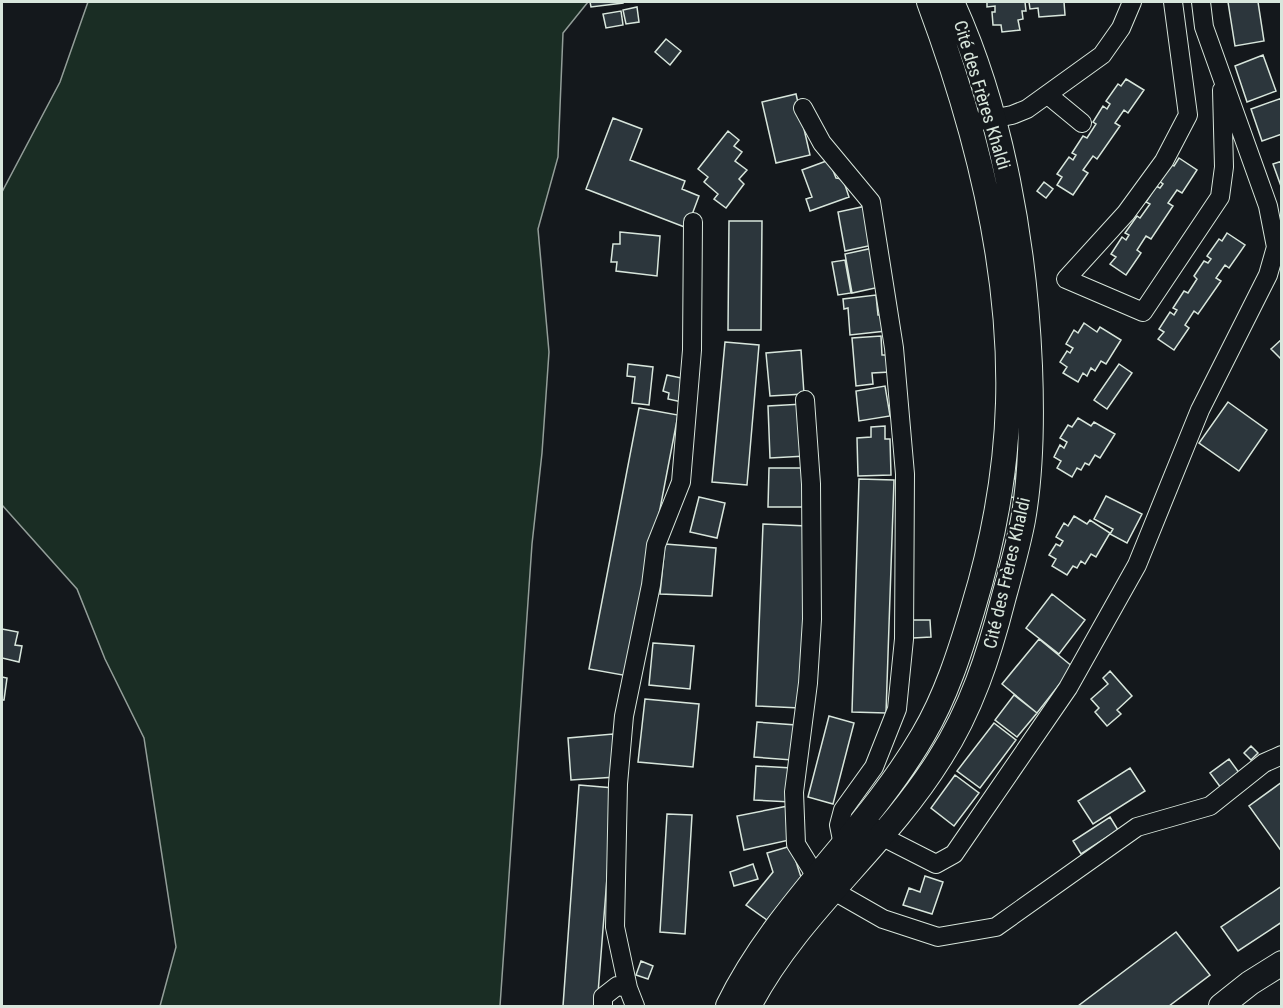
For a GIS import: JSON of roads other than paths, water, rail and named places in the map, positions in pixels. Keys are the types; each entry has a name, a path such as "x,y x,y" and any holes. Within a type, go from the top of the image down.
{"main road":[{"name":"Cité des Frères Khaldi","path":"728,1006 755,959 851,854 866,817 891,785 923,735 944,694 962,644 978,592 990,540 1001,484 1008,403 1002,294 985,188 969,124 929,2"},
{"name":"Cité des Frères Khaldi","path":"851,854 881,836 928,778 959,725 991,648 1023,519 1032,418 1028,309 1021,252 1009,186 993,119 965,30 952,2"},
{"name":"Cité des Frères Khaldi","path":"749,1006 826,884"},
{"path":"1221,1006 1250,983 1281,963"}],"street":[{"path":"969,124 1027,109 1102,55 1121,28 1132,2"},
{"path":"1173,2 1188,115 1164,161 1126,213 1066,279 1143,312 1220,196 1224,167 1222,73"},
{"path":"866,817 881,836 936,864 954,854 1068,688 1137,565 1200,410 1268,275 1276,247 1268,206 1204,27 1201,2"},
{"path":"1048,95 1082,123"},
{"path":"802,108 822,143 871,202 894,348 905,474 903,639 897,709 874,767 843,810 839,825 851,854"},
{"path":"634,1006 615,927 618,784 624,716 657,545 681,483 692,350 693,222"},
{"path":"805,400 811,484 812,619 808,683 794,792 796,844 826,884 883,919 938,937 996,927 1137,827 1210,806 1264,763 1281,754"},
{"path":"603,1006 603,997 617,986 628,988"}]}
